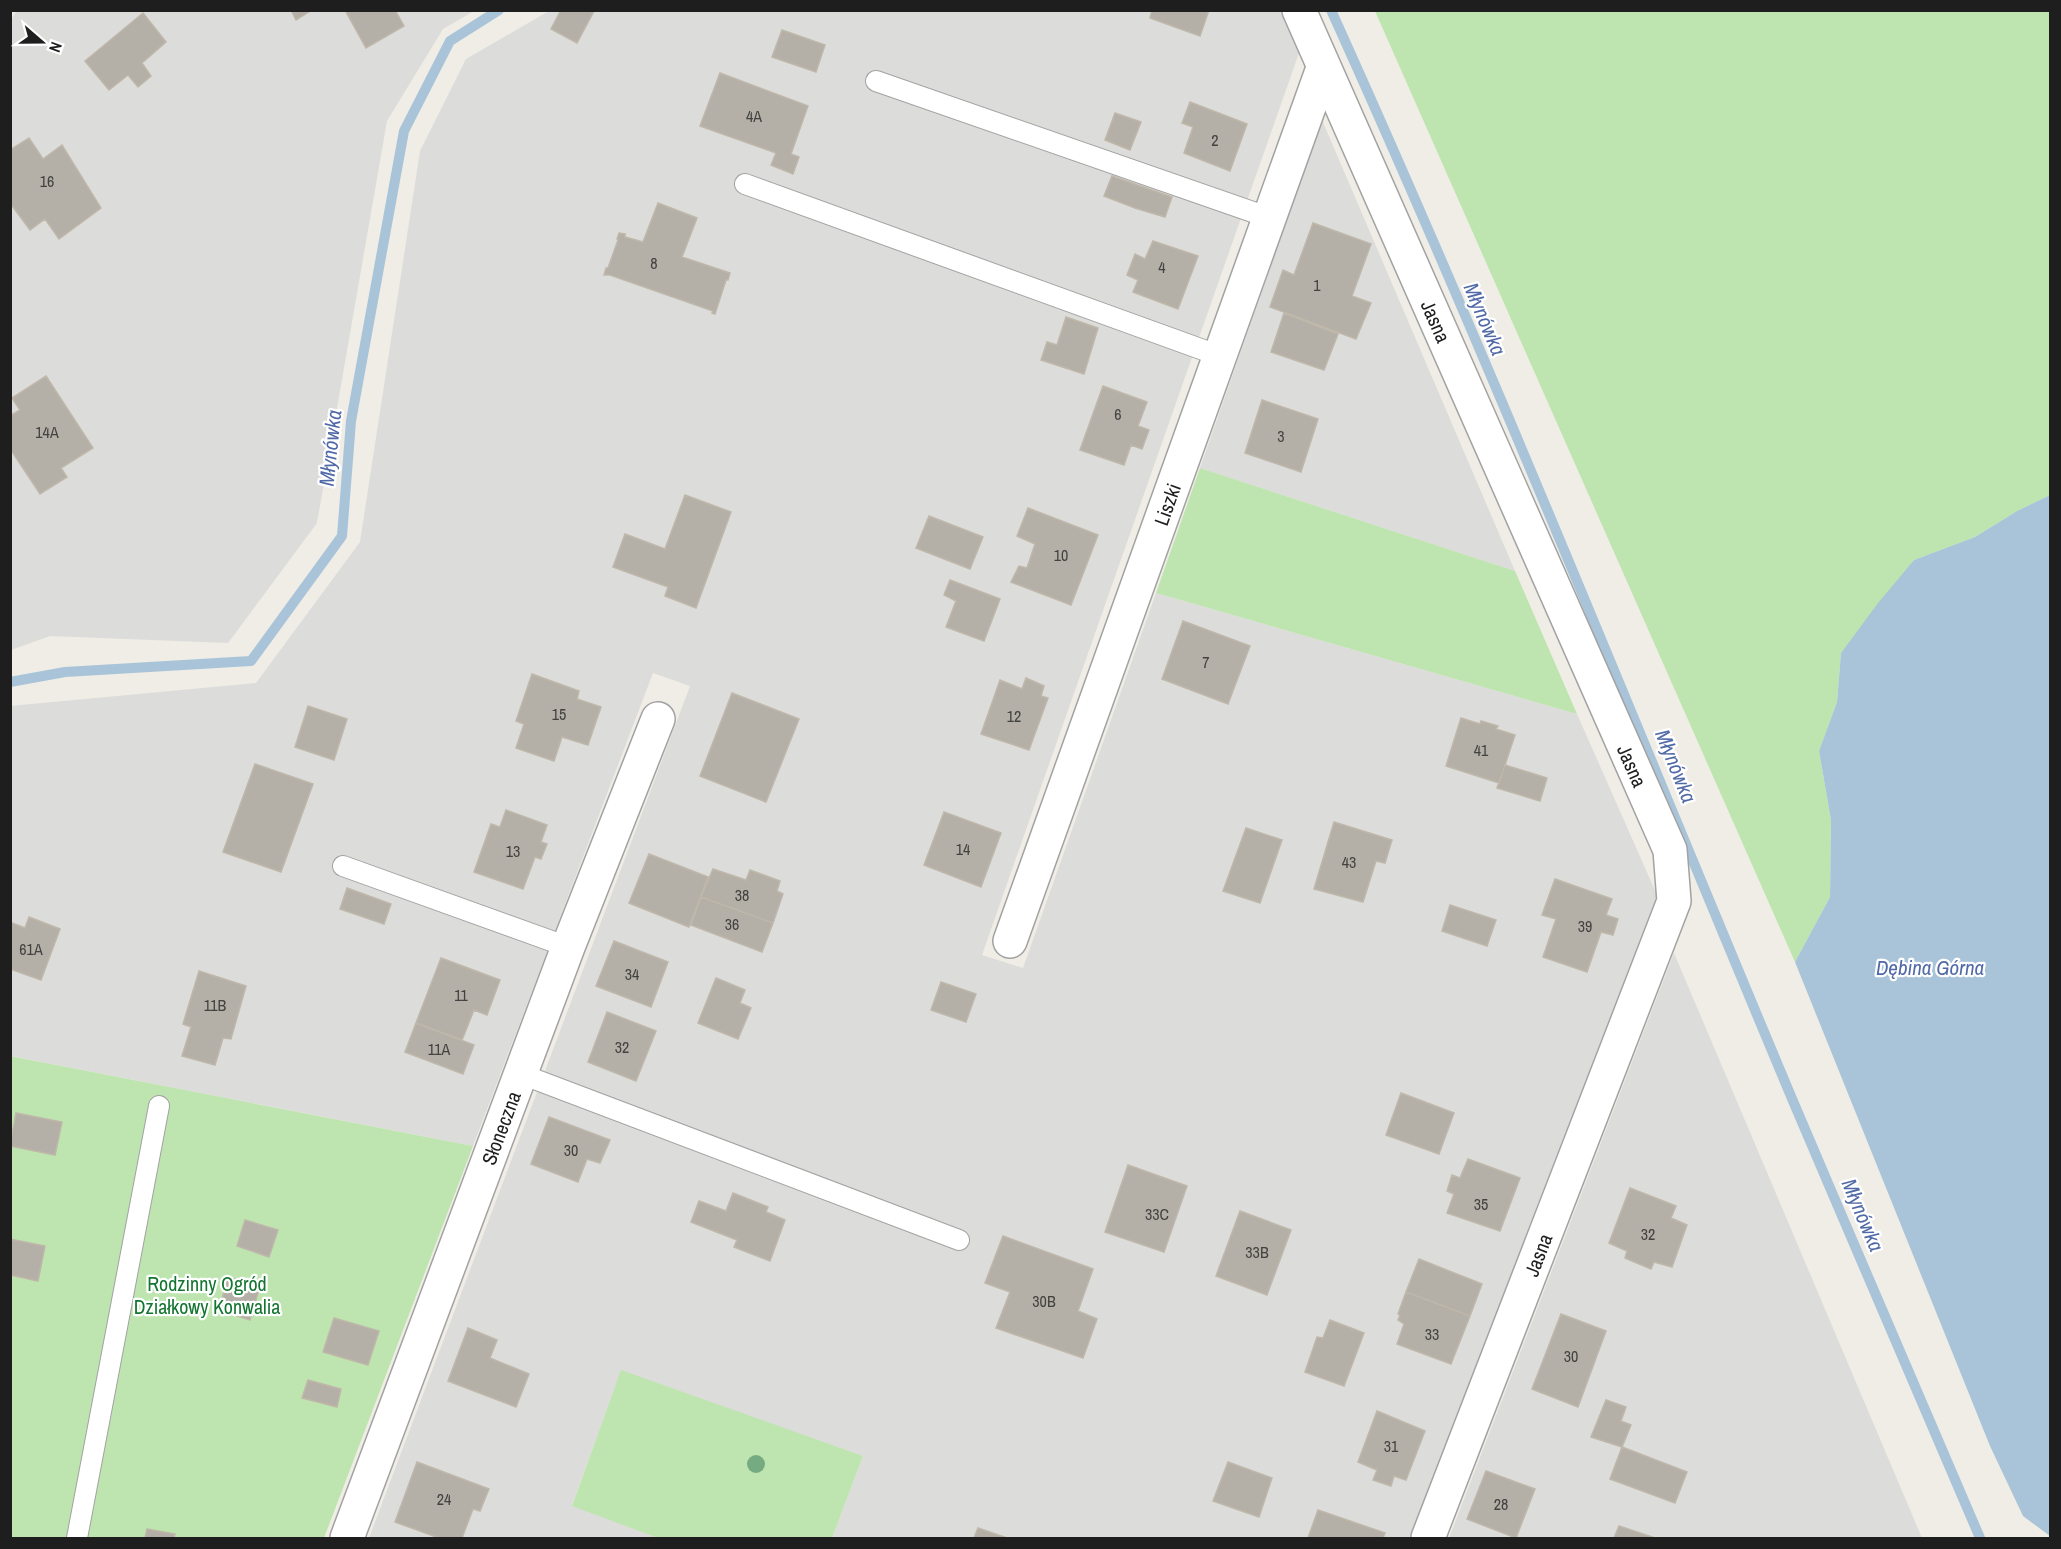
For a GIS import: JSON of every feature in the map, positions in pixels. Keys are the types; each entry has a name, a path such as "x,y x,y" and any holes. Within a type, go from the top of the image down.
{"street":[{"name":"Jasna","path":"1299,10 1670,850 1674,901 1428,1539"},
{"name":"Liszki","path":"1010,941 1323,68"},
{"name":"Słoneczna","path":"347,1539 568,947 658,718"}],"lane":[{"path":"876,81 1270,218"},
{"path":"745,184 1220,356"},
{"path":"344,866 568,947"},
{"path":"521,1074 959,1240"},
{"path":"76,1539 159,1106"}],"shaded area":[{"path":"17,10 474,11 443,29 387,121 317,523 228,643 50,636 11,650 10,22"},
{"path":"549,11 1280,11 1299,53 982,955 1023,968 1156,593 1577,714 1657,895 1409,1538 832,1538 863,1456 621,1371 572,1505 658,1538 369,1538 690,686 653,673 473,1146 11,1056 10,706 256,683 360,542 420,151 466,59"},
{"path":"1322,120 1515,571 1200,468"},
{"path":"1674,953 1922,1538 1449,1538"}],"green space":[{"path":"1375,11 2050,11 2050,495 2017,511 1975,537 1914,560 1841,653 1837,702 1819,751 1831,820 1830,897 1795,962"},
{"path":"1200,468 1515,571 1577,714 1156,593"},
{"name":"Rodzinny Ogród Działkowy Konwalia","path":"10,1056 473,1146 324,1538 11,1538"},
{"path":"621,1370 863,1456 832,1538 658,1538 572,1506"}],"water":[{"name":"Dębina Górna","path":"2050,495 2050,1536 2023,1516 1990,1446 1795,962 1830,897 1831,820 1819,751 1837,702 1841,653 1914,560 1975,537 2017,511"}],"building":[{"path":"291,10 312,10 296,20"},
{"path":"345,10 395,10 404,26 366,48"},
{"path":"561,10 594,11 577,43 551,29"},
{"path":"1152,10 1209,10 1200,36 1150,18"},
{"path":"143,13 166,42 142,63 151,76 138,87 128,75 109,90 85,61"},
{"path":"782,30 825,45 816,72 772,57"},
{"path":"720,73 808,106 791,154 799,157 793,174 771,165 776,153 700,126"},
{"path":"1190,102 1247,124 1230,171 1184,153 1193,127 1182,123"},
{"path":"1115,113 1141,122 1130,150 1105,140"},
{"path":"29,138 43,159 62,145 101,208 59,239 45,219 30,230 10,203 10,150"},
{"path":"1112,176 1172,197 1165,217 1104,196"},
{"path":"658,203 697,218 682,257 730,273 715,314 712,313 713,311 610,275 604,275 619,233 643,242"},
{"path":"1313,223 1371,244 1352,296 1371,303 1356,339 1270,307 1283,270 1294,275"},
{"path":"1153,241 1198,256 1178,309 1133,292 1138,280 1127,275 1135,254 1145,259"},
{"path":"1284,313 1338,334 1324,370 1271,352"},
{"path":"1066,317 1098,328 1084,374 1041,360 1047,342 1057,345"},
{"path":"46,376 93,448 61,468 67,477 40,494 13,453 10,452 10,416 20,410 12,398"},
{"path":"1103,386 1147,402 1138,426 1149,430 1142,449 1131,445 1124,465 1080,450"},
{"path":"1262,400 1318,419 1301,472 1245,453"},
{"path":"685,495 731,512 696,608 665,596 668,587 613,567 625,534 665,549"},
{"path":"1028,508 1098,535 1071,605 1011,582 1019,566 1027,568 1035,544 1017,536"},
{"path":"929,516 983,537 970,569 916,548"},
{"path":"950,580 1000,599 984,641 946,627 956,601 944,595"},
{"path":"1183,621 1250,646 1228,704 1162,679"},
{"path":"532,674 579,691 577,699 601,707 588,745 562,737 554,761 516,748 524,724 516,721"},
{"path":"1026,678 1044,686 1041,696 1048,698 1029,750 981,734 1000,680 1022,689"},
{"path":"732,693 799,719 766,802 700,776"},
{"path":"308,706 347,719 334,760 295,747"},
{"path":"1461,718 1480,724 1481,721 1498,726 1496,729 1515,735 1499,783 1446,766"},
{"path":"255,764 313,784 281,872 223,852"},
{"path":"1505,765 1547,778 1540,801 1497,788"},
{"path":"506,810 547,825 541,842 547,844 541,859 535,857 523,889 474,872 491,824 500,827"},
{"path":"944,812 1001,833 981,887 924,865"},
{"path":"1334,822 1392,840 1385,863 1376,861 1363,902 1314,889"},
{"path":"1246,828 1282,840 1260,903 1223,891"},
{"path":"649,854 708,877 689,927 629,903"},
{"path":"713,869 746,880 750,870 780,881 777,891 783,894 773,923 701,897"},
{"path":"1555,879 1612,899 1606,915 1618,919 1613,935 1601,932 1587,972 1543,957 1556,919 1542,915"},
{"path":"347,888 391,904 384,924 340,909"},
{"path":"701,897 773,923 762,952 691,925"},
{"path":"1450,905 1496,920 1487,946 1442,931"},
{"path":"29,917 60,929 41,980 10,969 10,922 25,928"},
{"path":"614,941 668,962 651,1007 596,986"},
{"path":"441,958 500,980 487,1015 474,1010 462,1040 416,1023"},
{"path":"199,971 246,986 231,1039 223,1038 215,1065 182,1056 191,1027 183,1024"},
{"path":"716,978 745,990 740,1003 751,1008 738,1039 698,1023"},
{"path":"941,982 976,994 966,1022 931,1010"},
{"path":"607,1012 656,1031 636,1081 588,1062"},
{"path":"416,1023 474,1045 463,1074 405,1052"},
{"path":"1401,1093 1454,1113 1439,1154 1386,1135"},
{"path":"16,1113 62,1122 55,1155 10,1146"},
{"path":"549,1117 610,1140 600,1163 587,1159 578,1182 531,1164"},
{"path":"1468,1159 1520,1178 1500,1231 1447,1213 1454,1194 1447,1191 1452,1175 1460,1178"},
{"path":"1128,1165 1187,1186 1164,1252 1105,1232"},
{"path":"1630,1188 1676,1206 1671,1218 1687,1225 1672,1267 1654,1262 1651,1269 1625,1258 1627,1251 1609,1243"},
{"path":"733,1193 768,1207 766,1212 785,1220 770,1261 734,1247 737,1240 691,1222 699,1201 726,1211"},
{"path":"1240,1211 1291,1230 1267,1295 1216,1276"},
{"path":"245,1220 278,1230 269,1257 237,1246"},
{"path":"1003,1236 1093,1269 1078,1311 1097,1319 1083,1358 996,1328 1010,1292 985,1283"},
{"path":"10,1239 45,1246 38,1281 10,1275"},
{"path":"1419,1259 1482,1284 1470,1316 1406,1292"},
{"path":"228,1277 260,1286 250,1320 219,1310"},
{"path":"1406,1292 1470,1316 1451,1364 1397,1344 1404,1324 1398,1320 1400,1315 1398,1314"},
{"path":"1561,1314 1606,1331 1578,1407 1532,1389"},
{"path":"334,1318 379,1331 368,1365 323,1352"},
{"path":"1330,1320 1364,1333 1344,1386 1305,1372 1317,1337 1323,1338"},
{"path":"468,1328 497,1340 490,1358 529,1374 516,1407 448,1381"},
{"path":"308,1380 341,1389 337,1407 302,1398"},
{"path":"1606,1400 1626,1407 1621,1421 1631,1425 1622,1447 1591,1437"},
{"path":"1377,1411 1425,1431 1406,1480 1394,1476 1391,1486 1373,1480 1377,1470 1358,1462"},
{"path":"1622,1447 1687,1472 1675,1503 1610,1479"},
{"path":"417,1462 489,1489 480,1511 473,1509 462,1538 439,1538 395,1522"},
{"path":"1228,1462 1272,1478 1259,1517 1213,1501"},
{"path":"1486,1471 1535,1489 1516,1538 1467,1519"},
{"path":"1318,1510 1385,1533 1383,1538 1308,1538"},
{"path":"1619,1526 1655,1538 1614,1538"},
{"path":"978,1528 1007,1538 974,1538"},
{"path":"147,1529 175,1534 174,1538 145,1538"}],"waterway":[{"name":"Młynówka","path":"10,682 65,672 251,661 342,536 351,421 404,131 450,41 499,10"},
{"name":"Młynówka","path":"1331,10 1508,417 1793,1101 1980,1538"}]}
